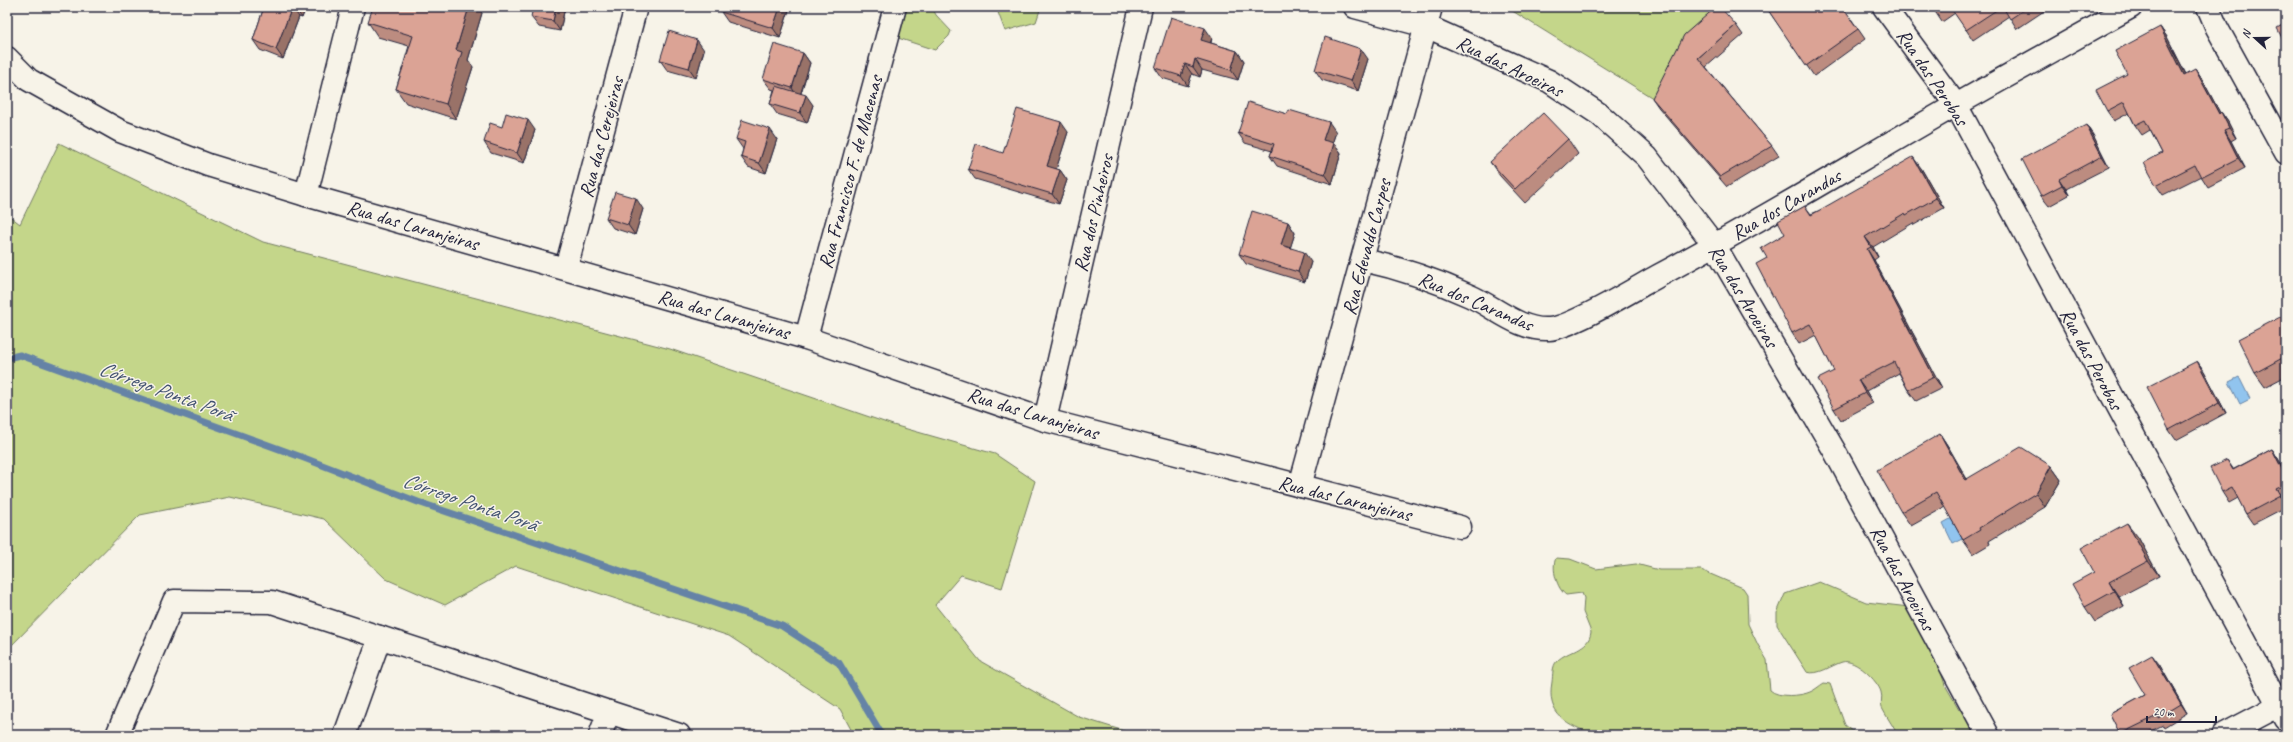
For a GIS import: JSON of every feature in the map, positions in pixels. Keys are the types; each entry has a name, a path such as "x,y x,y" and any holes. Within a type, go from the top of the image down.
{"street":[{"path":"306,195 353,7"},
{"name":"Rua das Cerejeiras","path":"566,268 636,7"},
{"name":"Rua Francisco F. de Macenas","path":"806,338 895,7"},
{"name":"Rua dos Pinheiros","path":"1046,420 1141,7"},
{"name":"Rua das Aroeiras","path":"1355,7 1428,17 1549,81 1599,114 1647,157 1715,246 1834,450 1988,735"},
{"name":"Rua das Perobas","path":"1884,7 1956,105 2284,709"},
{"name":"Rua dos Carandas","path":"1363,260 1396,267 1424,277 1471,296 1533,328 1550,330 1580,318 1715,246 1956,105 2131,7"},
{"path":"2208,7 2286,153"},
{"name":"Rua Edevaldo Carpes","path":"1300,486 1363,260 1428,17"},
{"name":"Rua das Laranjeiras","path":"7,58 29,80 120,131 208,165 306,195 566,268 806,338 1046,420 1460,527"},
{"path":"117,735 174,601 272,602 680,735"},
{"path":"345,735 380,637"},
{"path":"2224,735 2284,709"},
{"path":"600,735 609,712"}],"green space":[{"path":"893,7 932,7 936,15 951,31 949,36 935,50 898,38"},
{"path":"996,7 1041,7 1036,22 1005,31"},
{"path":"1506,7 1713,7 1656,100"},
{"path":"59,143 263,242 670,349 893,425 995,454 1035,481 1002,588 961,575 935,605 980,661 1079,717 1137,735 854,735 840,709 729,636 516,566 445,605 386,579 324,519 230,497 140,515 7,650 7,214 20,224"},
{"path":"1556,558 1570,559 1596,569 1636,564 1659,570 1701,570 1743,588 1747,594 1748,624 1767,660 1770,690 1778,694 1795,695 1810,692 1824,683 1830,684 1845,725 1858,735 1595,735 1576,727 1561,717 1552,703 1551,694 1553,668 1555,663 1562,657 1586,643 1591,632 1583,612 1584,598 1582,593 1566,595 1560,588 1554,567"},
{"path":"1819,582 1866,602 1909,607 1933,647 1945,685 1959,709 1989,735 1895,735 1896,732 1882,708 1882,694 1879,687 1865,671 1853,663 1842,662 1816,673 1807,672 1777,625 1777,613 1785,594"}],"water":[{"path":"2239,377 2250,399 2240,404 2229,382"},
{"path":"1952,518 1963,539 1953,544 1943,523"}],"building":[{"path":"264,7 292,7 276,49 253,40"},
{"path":"373,7 469,7 456,50 462,52 446,104 396,89 413,36 368,22"},
{"path":"533,7 556,7 553,21 531,17"},
{"path":"723,7 780,7 773,28 721,12"},
{"path":"1716,7 1720,7 1736,25 1698,58 1772,146 1720,177 1652,98 1684,35"},
{"path":"1766,7 1842,7 1858,29 1806,66"},
{"path":"1932,7 1942,7 1935,12"},
{"path":"1950,7 2001,7 1966,30"},
{"path":"2003,7 2028,7 2010,19"},
{"path":"1171,17 1205,28 1201,40 1237,51 1231,70 1195,59 1193,67 1185,64 1181,76 1155,68"},
{"path":"2286,23 2286,46 2277,28"},
{"path":"2160,27 2184,75 2195,69 2219,114 2221,112 2229,128 2224,130 2238,158 2201,177 2195,165 2156,185 2144,163 2162,153 2145,120 2135,125 2124,102 2107,111 2096,90 2127,74 2115,51"},
{"path":"669,31 697,40 689,68 660,60"},
{"path":"1325,37 1361,49 1351,81 1315,70"},
{"path":"774,44 803,53 792,88 763,79"},
{"path":"776,86 806,95 800,113 770,104"},
{"path":"1248,102 1287,114 1289,110 1329,122 1323,140 1334,143 1325,174 1270,156 1274,144 1238,133"},
{"path":"1017,109 1061,122 1047,166 1060,170 1052,194 968,169 976,144 1003,153"},
{"path":"506,113 528,120 517,153 484,142 490,123 502,127"},
{"path":"1543,113 1568,139 1515,189 1490,162"},
{"path":"742,120 770,129 759,163 741,157 745,142 736,139"},
{"path":"2086,125 2102,156 2059,179 2062,185 2041,196 2022,159"},
{"path":"1913,157 1936,198 1906,215 1905,213 1865,237 1871,247 1867,249 1934,377 1908,390 1894,362 1858,380 1865,393 1834,409 1818,379 1834,371 1810,324 1792,333 1756,264 1767,258 1761,248 1785,234 1778,221 1805,206 1811,215"},
{"path":"615,192 636,198 628,225 606,218"},
{"path":"1252,211 1288,222 1281,245 1304,252 1298,272 1239,254"},
{"path":"2286,314 2286,356 2255,373 2238,339"},
{"path":"2197,361 2219,403 2169,430 2147,387"},
{"path":"1940,434 1965,480 2021,447 2051,466 2036,493 1979,528 1980,530 1963,540 1936,492 1901,512 1877,470"},
{"path":"2272,449 2286,477 2286,484 2276,489 2280,496 2246,514 2232,487 2222,492 2210,468 2227,460 2233,470"},
{"path":"2127,523 2148,561 2109,582 2114,591 2085,607 2072,584 2094,572 2081,548"},
{"path":"2152,655 2181,704 2158,718 2157,716 2120,734 2110,714 2145,695 2129,668"}],"waterway":[{"name":"Córrego Ponta Porã","path":"7,358 20,355 304,458 418,502 782,626 839,663 882,735"}]}
